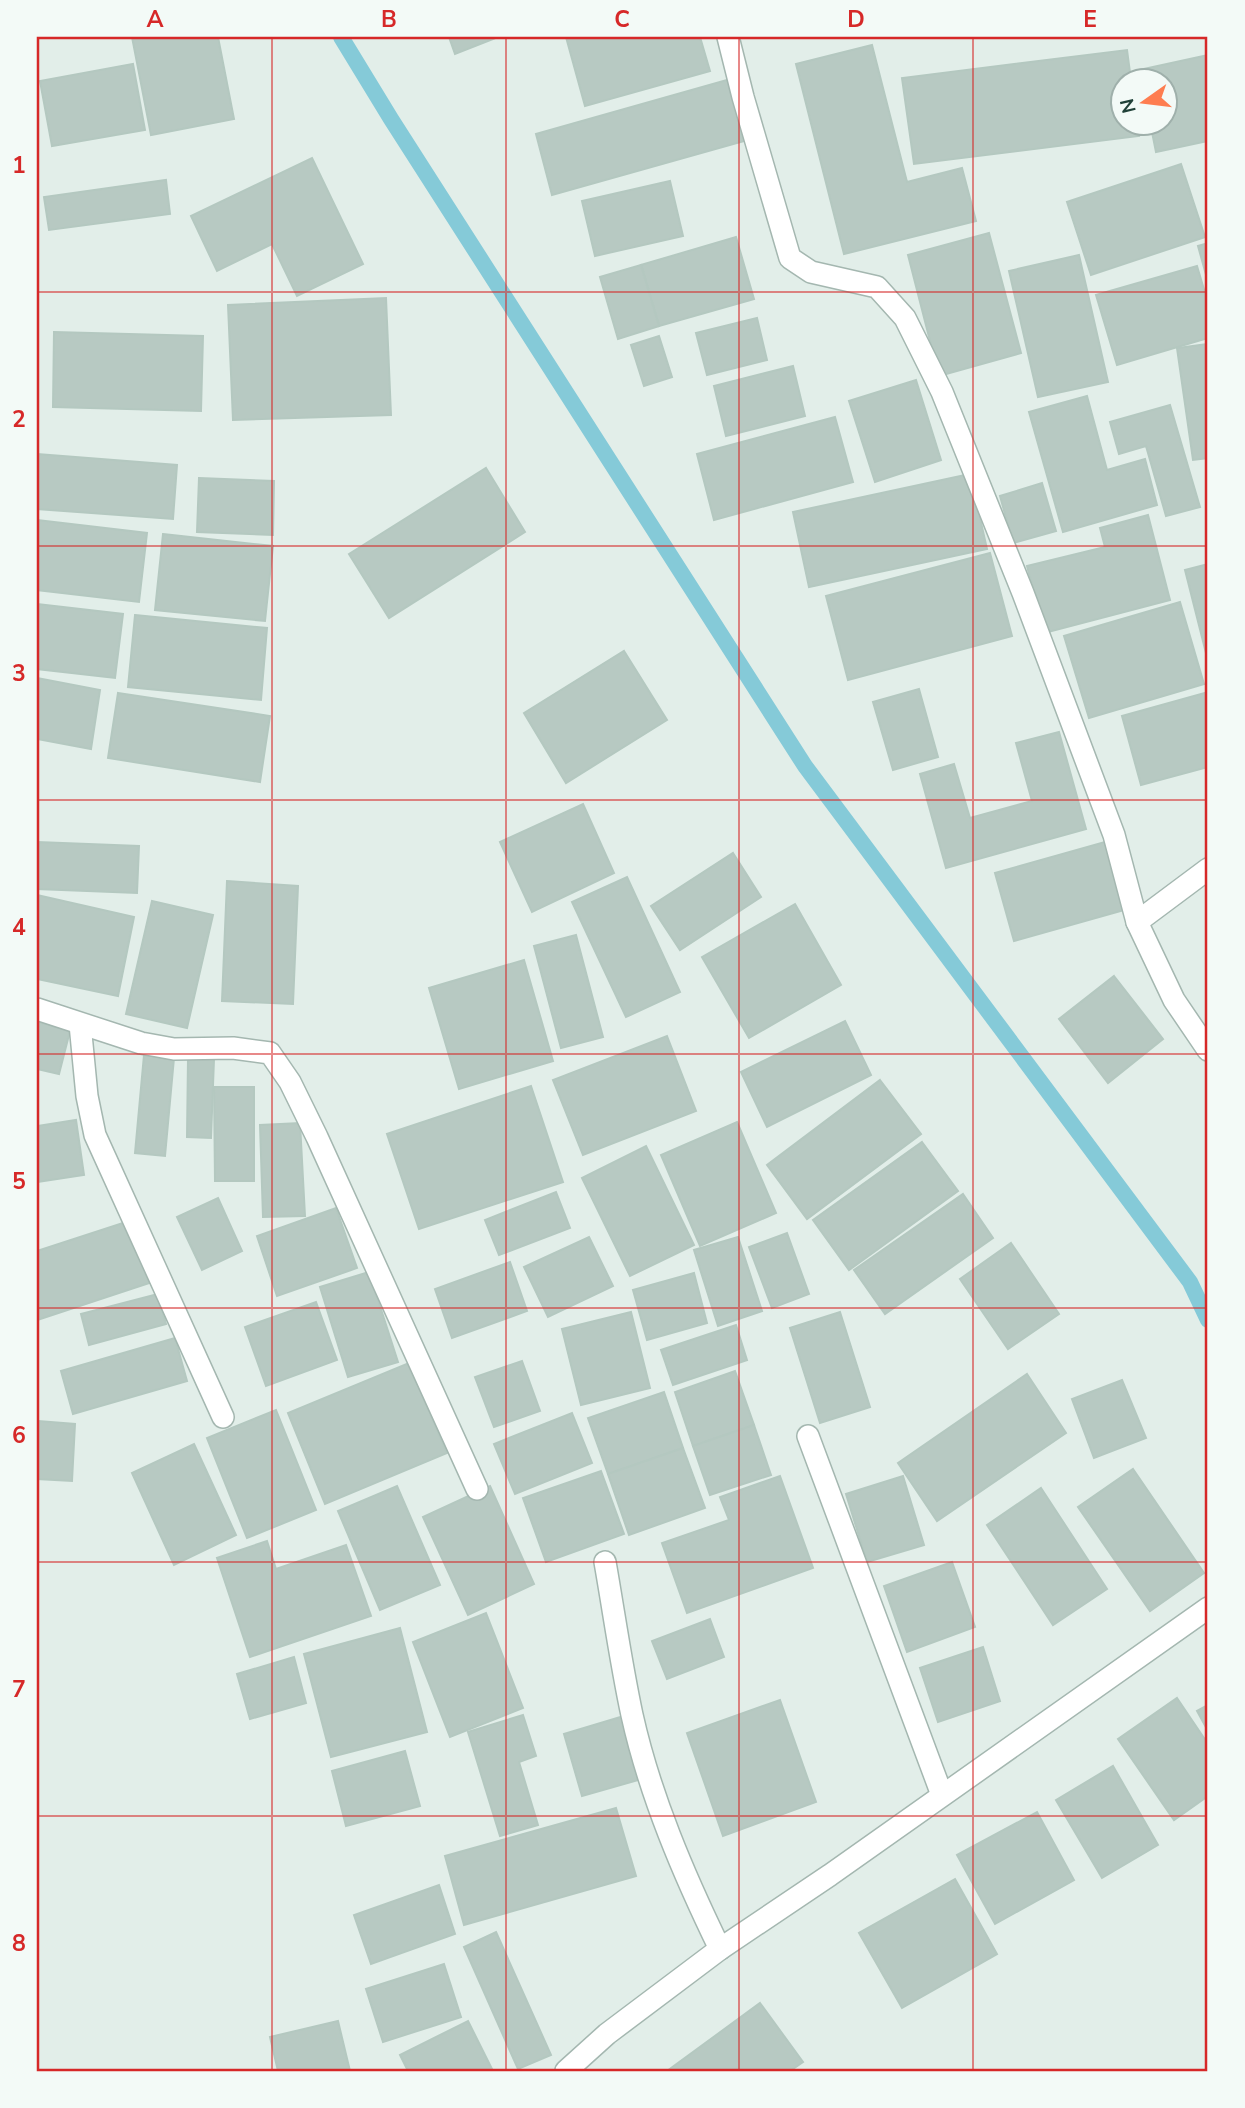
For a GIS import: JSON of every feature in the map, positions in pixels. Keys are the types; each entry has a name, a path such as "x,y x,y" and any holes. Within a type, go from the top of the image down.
{"street":[{"path":"728,37 790,258 811,272 877,288 905,318 942,392 1023,593 1114,835 1138,922 1174,1000 1208,1050"},
{"path":"1138,922 1208,869"},
{"path":"37,1009 141,1043 174,1049 233,1048 270,1053 290,1082 317,1137 477,1489"},
{"path":"80,1024 94,1135 223,1417"},
{"path":"808,1436 942,1795"},
{"path":"605,1562 633,1716 651,1779 690,1887 720,1950"},
{"path":"566,2071 607,2035 720,1950 1208,1608"}],"building":[{"path":"132,37 218,37 234,119 151,135"},
{"path":"449,37 498,37 455,54"},
{"path":"566,37 700,37 710,71 585,106"},
{"path":"872,45 907,182 962,168 976,221 844,254 796,64"},
{"path":"1127,50 1129,66 1108,66 1108,136 1139,136 914,164 902,78"},
{"path":"1208,55 1208,141 1156,152 1153,136 1178,136 1178,66 1157,66"},
{"path":"133,64 145,130 52,146 40,81"},
{"path":"734,78 751,139 552,195 536,134"},
{"path":"312,158 363,264 297,296 272,244 217,271 191,216"},
{"path":"1181,164 1205,237 1091,275 1067,202"},
{"path":"166,180 170,214 49,230 44,197"},
{"path":"670,181 683,236 595,256 582,201"},
{"path":"989,233 1021,353 939,376 908,255"},
{"path":"736,237 754,299 659,326 641,265"},
{"path":"1208,243 1208,282 1198,246"},
{"path":"1079,255 1108,382 1038,397 1009,271"},
{"path":"641,265 659,326 618,339 600,277"},
{"path":"1197,266 1208,303 1208,338 1117,365 1096,295"},
{"path":"386,298 391,415 233,420 228,305"},
{"path":"757,318 767,360 707,375 696,333"},
{"path":"54,332 203,336 201,411 53,407"},
{"path":"659,336 672,377 644,386 631,345"},
{"path":"1208,344 1208,458 1193,460 1177,348"},
{"path":"793,366 805,416 726,436 714,386"},
{"path":"916,380 941,460 875,482 849,401"},
{"path":"1087,396 1107,470 1145,459 1157,505 1063,532 1029,412"},
{"path":"1170,405 1200,507 1166,516 1146,446 1119,454 1110,422"},
{"path":"835,417 853,482 714,520 697,454"},
{"path":"37,454 177,465 173,519 37,509"},
{"path":"486,468 525,532 389,618 349,554"},
{"path":"970,474 987,549 809,587 793,512"},
{"path":"199,478 274,481 273,535 197,532"},
{"path":"1042,483 1056,531 1013,543 1000,496"},
{"path":"1148,515 1170,600 1044,633 1027,566 1105,547 1100,528"},
{"path":"37,520 147,533 139,602 37,590"},
{"path":"163,534 273,546 265,621 155,610"},
{"path":"990,553 1012,636 848,680 826,596"},
{"path":"1208,564 1208,661 1185,570"},
{"path":"1180,602 1204,684 1089,718 1064,636"},
{"path":"37,604 123,614 115,678 37,669"},
{"path":"135,615 267,628 261,700 128,687"},
{"path":"624,651 667,720 566,783 524,713"},
{"path":"37,678 100,690 91,749 37,739"},
{"path":"919,689 938,757 893,770 873,702"},
{"path":"1208,692 1208,767 1141,785 1122,716"},
{"path":"118,693 270,716 260,782 108,758"},
{"path":"1059,732 1086,829 946,868 920,774 954,764 970,818 1032,801 1016,743"},
{"path":"583,804 614,873 532,912 500,842"},
{"path":"37,842 139,846 137,893 37,889"},
{"path":"1105,842 1124,910 1014,941 995,873"},
{"path":"733,853 761,897 680,950 651,906"},
{"path":"627,877 680,992 626,1017 572,902"},
{"path":"227,881 298,886 293,1004 222,1001"},
{"path":"37,895 134,917 118,996 37,979"},
{"path":"152,901 213,915 187,1028 126,1014"},
{"path":"795,904 841,985 749,1038 702,957"},
{"path":"576,935 603,1037 561,1048 534,946"},
{"path":"524,960 553,1061 459,1089 429,988"},
{"path":"1114,976 1163,1039 1108,1083 1059,1019"},
{"path":"845,1021 871,1075 767,1127 741,1072"},
{"path":"38,1022 70,1031 59,1074 37,1069"},
{"path":"667,1036 696,1111 583,1155 553,1080"},
{"path":"144,1055 174,1058 165,1156 135,1153"},
{"path":"188,1059 214,1059 211,1138 187,1137"},
{"path":"880,1080 921,1134 807,1219 767,1165"},
{"path":"531,1086 563,1182 419,1229 387,1134"},
{"path":"214,1087 254,1087 254,1181 215,1181"},
{"path":"76,1120 84,1175 37,1182 37,1126"},
{"path":"737,1122 776,1213 700,1246 661,1155"},
{"path":"300,1123 305,1216 263,1217 260,1125"},
{"path":"922,1142 958,1191 849,1270 813,1220"},
{"path":"646,1146 694,1245 630,1276 582,1178"},
{"path":"556,1192 570,1228 499,1255 485,1220"},
{"path":"963,1194 993,1238 885,1314 854,1270"},
{"path":"218,1198 242,1251 202,1270 177,1217"},
{"path":"336,1208 357,1268 277,1296 257,1236"},
{"path":"129,1221 149,1283 37,1320 37,1251"},
{"path":"787,1233 809,1294 772,1308 749,1247"},
{"path":"589,1237 613,1286 548,1317 524,1267"},
{"path":"738,1237 762,1311 718,1326 694,1250"},
{"path":"1011,1243 1059,1314 1008,1349 960,1279"},
{"path":"510,1262 527,1311 452,1338 435,1289"},
{"path":"369,1272 398,1362 348,1377 320,1287"},
{"path":"694,1273 707,1323 647,1340 633,1290"},
{"path":"158,1294 166,1324 89,1345 81,1314"},
{"path":"316,1302 337,1360 266,1386 245,1327"},
{"path":"631,1312 650,1388 581,1405 562,1329"},
{"path":"840,1312 870,1407 820,1423 790,1328"},
{"path":"736,1325 747,1360 673,1385 661,1350"},
{"path":"175,1338 187,1381 73,1414 61,1371"},
{"path":"522,1361 540,1411 494,1427 475,1377"},
{"path":"409,1363 447,1453 325,1504 288,1413"},
{"path":"735,1371 754,1425 693,1446 675,1392"},
{"path":"1027,1374 1066,1433 937,1521 898,1463"},
{"path":"1122,1380 1146,1438 1094,1458 1072,1399"},
{"path":"664,1392 683,1448 608,1474 588,1418"},
{"path":"276,1410 316,1510 247,1538 207,1438"},
{"path":"572,1413 592,1463 515,1494 494,1444"},
{"path":"38,1421 75,1424 72,1481 37,1479"},
{"path":"754,1425 771,1475 710,1495 693,1446"},
{"path":"194,1444 236,1535 174,1565 132,1473"},
{"path":"683,1448 705,1508 629,1535 608,1474"},
{"path":"1133,1469 1204,1573 1150,1611 1078,1507"},
{"path":"601,1471 624,1534 546,1562 523,1498"},
{"path":"780,1476 813,1568 687,1613 662,1543 729,1520 720,1497"},
{"path":"903,1476 924,1545 867,1562 846,1494"},
{"path":"397,1486 440,1585 380,1610 338,1511"},
{"path":"490,1486 534,1584 468,1615 423,1517"},
{"path":"1041,1488 1107,1589 1053,1625 987,1525"},
{"path":"267,1541 276,1569 346,1545 371,1616 250,1657 217,1558"},
{"path":"952,1562 975,1627 907,1652 884,1586"},
{"path":"486,1613 523,1708 450,1737 413,1642"},
{"path":"710,1619 724,1657 667,1679 652,1641"},
{"path":"400,1628 427,1732 331,1757 304,1654"},
{"path":"983,1647 1000,1701 938,1722 920,1668"},
{"path":"294,1657 306,1703 250,1719 237,1674"},
{"path":"1177,1698 1208,1744 1208,1796 1174,1820 1118,1739"},
{"path":"780,1700 816,1802 723,1836 687,1733"},
{"path":"1208,1705 1208,1731 1197,1711"},
{"path":"523,1715 536,1756 519,1762 538,1825 500,1836 468,1732"},
{"path":"627,1715 645,1778 582,1796 564,1734"},
{"path":"405,1751 420,1806 346,1826 332,1771"},
{"path":"1113,1766 1158,1845 1102,1878 1056,1800"},
{"path":"616,1808 636,1876 464,1925 445,1856"},
{"path":"1037,1812 1074,1880 995,1924 957,1855"},
{"path":"955,1879 997,1954 902,2008 859,1933"},
{"path":"439,1885 455,1934 371,1964 354,1915"},
{"path":"496,1932 551,2055 518,2069 464,1947"},
{"path":"444,1964 461,2017 383,2042 366,1989"},
{"path":"760,2003 803,2062 790,2071 667,2071"},
{"path":"338,2021 350,2071 278,2071 270,2037"},
{"path":"468,2021 493,2071 408,2071 400,2055"}],"waterway":[{"path":"341,37 805,766 1190,1282 1208,1320"}]}
